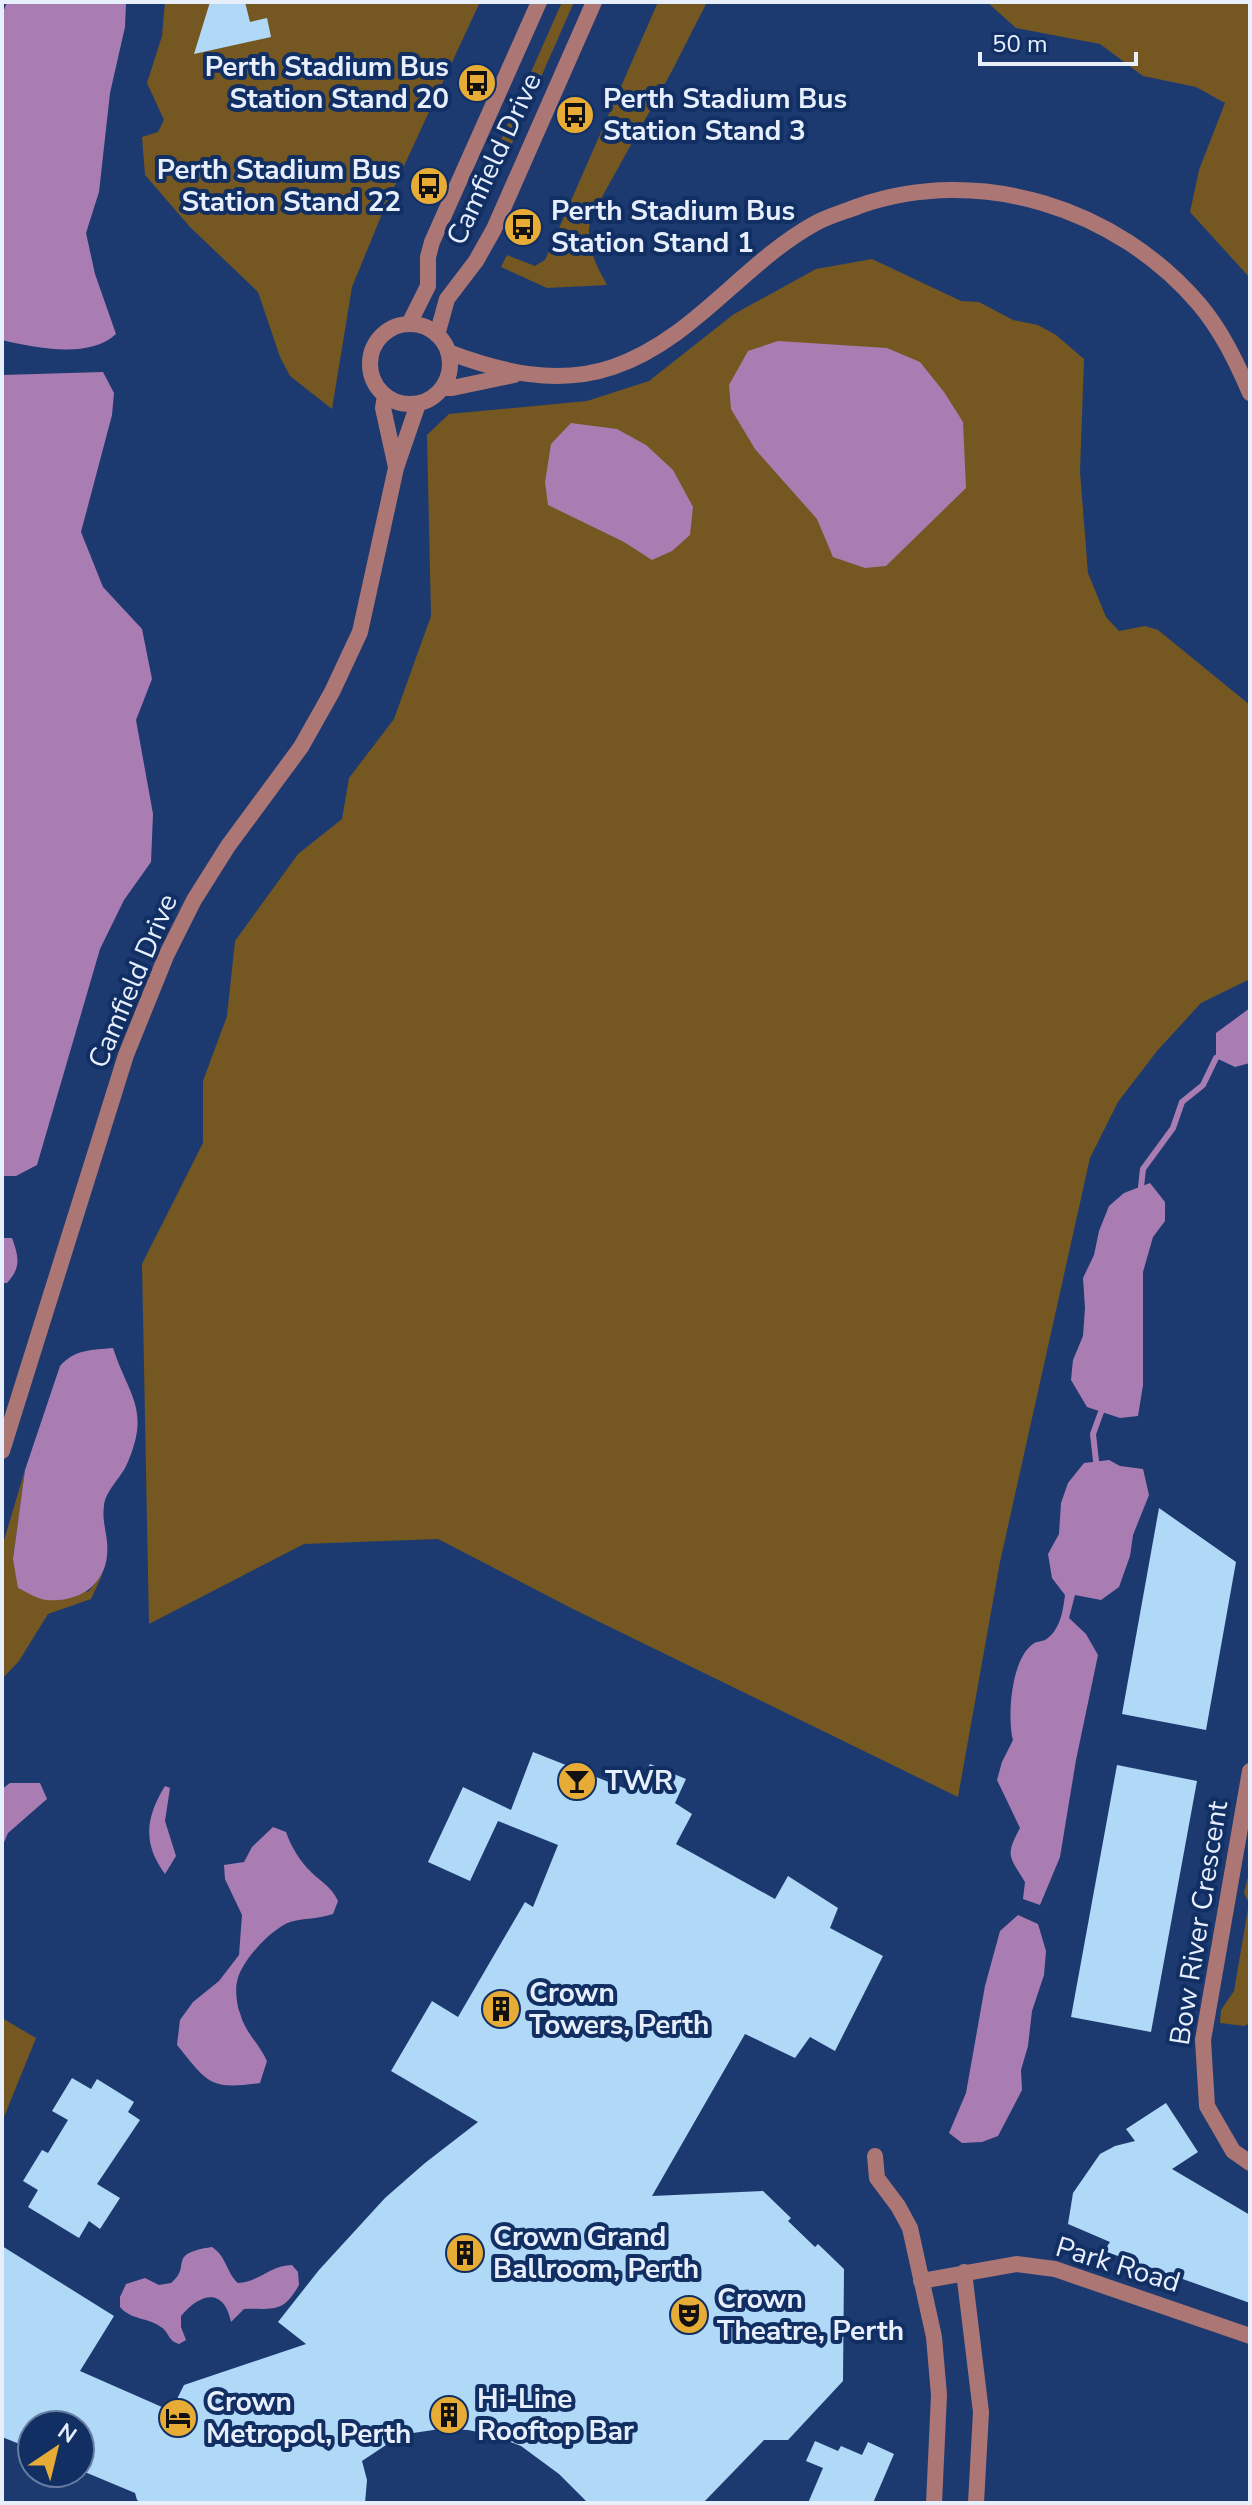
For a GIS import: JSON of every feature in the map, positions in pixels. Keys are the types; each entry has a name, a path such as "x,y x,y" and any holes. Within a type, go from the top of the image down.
{"street":[{"name":"Camfield Drive","path":"409,324 428,286 428,257 432,242 539,2"},
{"name":"Camfield Drive","path":"437,335 447,299 476,261 494,229 594,2"},
{"path":"448,352 519,373 547,377 579,375 610,368 640,357 667,340 778,248 827,218 906,194 941,190 976,191 1060,208 1102,226 1140,249 1176,279 1206,313 1236,361 1250,393"},
{"path":"409,324 419,325 437,335 448,352 450,364 442,388 428,401 418,404 395,402 385,396 371,376 371,351 386,332 409,324"},
{"path":"442,388 519,373"},
{"path":"385,396 383,408 396,468"},
{"name":"Camfield Drive","path":"2,1451 126,1055 150,993 194,900 228,846 301,747 332,692 360,632 396,468 418,404"},
{"name":"Bow River Crescent","path":"1250,1771 1244,1844 1203,2040 1207,2106 1233,2151 1250,2163"},
{"path":"875,2156 877,2178 910,2228 935,2347 939,2395 934,2503"},
{"name":"Park Road","path":"921,2281 1016,2264 1055,2269 1250,2336"},
{"path":"964,2272 981,2412 976,2503"}],"shaded area":[{"path":"7,2 126,2 125,27 110,93 99,192 86,233 95,274 116,334 92,347 46,348 2,340 2,15"},
{"path":"165,2 480,2 384,209 352,287 332,409 290,376 280,357 258,292 190,227 145,175 142,137 158,132 164,120 147,83 162,36"},
{"path":"562,2 574,2 473,232 466,237 463,226"},
{"path":"658,2 707,2 592,215 590,243 607,285 547,288 501,267 507,255 535,266 545,260"},
{"path":"987,2 1250,2 1250,278 1190,212 1199,170 1225,103 1196,87 1143,76 1100,44 1016,28"},
{"path":"872,259 961,301 979,302 1013,320 1038,325 1056,335 1084,359 1080,472 1088,573 1106,617 1119,631 1145,626 1158,630 1250,705 1250,979 1201,1003 1157,1051 1118,1102 1090,1158 1000,1562 958,1797 573,1609 438,1539 304,1544 149,1624 142,1264 203,1143 203,1081 227,1016 235,941 298,854 342,819 349,778 394,719 431,616 427,435 449,414 587,401 649,381 734,314 816,269"},
{"path":"778,341 887,348 920,362 963,422 966,488 886,566 865,568 833,557 817,519 755,449 731,409 729,385 748,351"},
{"path":"103,372 114,393 112,415 81,532 103,587 142,629 152,679 136,720 153,814 151,862 124,900 100,949 37,1165 16,1176 2,1176 2,375"},
{"path":"571,423 617,429 646,445 673,470 693,507 690,535 672,551 652,560 624,542 548,505 545,482 551,444"},
{"path":"1250,1008 1250,1063 1235,1067 1216,1058 1216,1033"},
{"path":"1150,1183 1165,1202 1165,1221 1153,1237 1143,1272 1143,1385 1138,1416 1120,1418 1087,1407 1071,1380 1073,1360 1083,1336 1083,1278 1094,1255 1109,1206 1124,1193"},
{"path":"2,1238 12,1238 17,1257 17,1267 7,1283 2,1283"},
{"path":"113,1348 135,1404 137,1430 127,1464 105,1500 103,1515 107,1556 104,1568 92,1587 72,1598 36,1597 18,1588 13,1559 25,1470 60,1366 78,1353"},
{"path":"1109,1460 1120,1466 1143,1469 1149,1495 1133,1535 1130,1556 1119,1587 1101,1600 1075,1595 1069,1618 1086,1634 1098,1655 1060,1857 1040,1905 1023,1899 1025,1882 1011,1856 1012,1845 1020,1828 997,1780 1013,1740 1010,1717 1012,1689 1020,1662 1033,1644 1050,1636 1062,1614 1065,1595 1052,1578 1048,1554 1059,1534 1061,1503 1068,1483 1084,1463"},
{"path":"25,1470 13,1559 88,1592 103,1573 91,1599 48,1614 19,1661 2,1679 2,1547"},
{"path":"10,1783 40,1783 47,1799 8,1833 2,1847 2,1789"},
{"path":"165,1786 170,1788 165,1821 176,1856 165,1874 153,1852 149,1830 154,1808"},
{"path":"273,1827 286,1832 303,1863 338,1901 333,1914 282,1926 258,1947 244,1965 236,1985 238,2006 245,2026 267,2061 260,2083 220,2084 203,2076 177,2045 180,2020 193,2002 219,1981 239,1955 242,1915 225,1879 224,1865 244,1862 252,1847"},
{"path":"1250,1869 1250,2023 1244,2026 1220,2023 1221,2010 1234,1991 1249,1903 1244,1893"},
{"path":"1018,1915 1038,1924 1046,1951 1044,1975 1032,2011 1028,2046 1021,2070 1022,2090 998,2136 982,2142 962,2143 949,2133 966,2093 985,1986 1000,1931"},
{"path":"2,2018 36,2038 2,2122"},
{"path":"212,2247 221,2255 238,2283 292,2265 298,2272 299,2285 282,2305 270,2309 244,2309 231,2322 228,2311 217,2299 210,2297 196,2302 181,2316 186,2340 179,2344 161,2327 120,2307 120,2297 126,2284 145,2278 159,2285 171,2283 180,2271 184,2257"}],"building":[{"path":"210,2 245,2 250,22 267,18 271,37 194,54"},
{"path":"1159,1508 1236,1562 1206,1730 1122,1714"},
{"path":"533,1752 634,1792 650,1764 686,1779 675,1803 692,1814 676,1844 775,1899 788,1876 838,1908 830,1928 883,1956 835,2051 810,2037 795,2058 745,2034 652,2196 763,2191 815,2247 818,2244 844,2269 843,2381 788,2440 764,2440 703,2503 588,2503 559,2474 521,2446 493,2435 440,2429 413,2433 386,2445 362,2461 367,2480 365,2503 142,2503 135,2493 96,2477 96,2409 16,2409 16,2443 2,2437 2,2246 114,2316 80,2371 171,2411 184,2385 306,2344 278,2322 319,2270 385,2198 478,2122 391,2071 432,2001 458,2017 525,1902 533,1907 558,1845 498,1821 470,1881 428,1862 463,1787 511,1810"},
{"path":"1117,1765 1197,1781 1151,2032 1071,2017"},
{"path":"72,2078 91,2089 97,2079 134,2102 128,2112 140,2120 97,2184 120,2198 100,2229 89,2221 79,2238 28,2207 38,2190 23,2181 42,2150 48,2153 68,2120 52,2111"},
{"path":"1166,2103 1198,2152 1172,2169 1250,2215 1250,2303 1104,2251 1110,2242 1068,2224 1073,2193 1100,2154 1135,2141 1126,2129"},
{"path":"815,2441 838,2451 841,2446 862,2455 868,2442 894,2454 873,2503 808,2503 823,2468 806,2461"}],"waterway":[{"path":"1141,1187 1143,1169 1173,1128 1182,1102 1203,1085 1216,1058"},
{"path":"1096,1461 1093,1434 1101,1412"}],"place":[{"name":"Perth Stadium Bus Station Stand 20","path":"477,83"},
{"name":"Perth Stadium Bus Station Stand 3","path":"575,115"},
{"name":"Perth Stadium Bus Station Stand 22","path":"429,186"},
{"name":"Perth Stadium Bus Station Stand 1","path":"523,227"},
{"name":"TWR","path":"577,1781"},
{"name":"Crown Towers, Perth","path":"501,2009"},
{"name":"Crown Grand Ballroom, Perth","path":"465,2253"},
{"name":"Crown Theatre, Perth","path":"689,2315"},
{"name":"Hi-Line Rooftop Bar","path":"449,2415"},
{"name":"Crown Metropol, Perth","path":"178,2418"}]}
